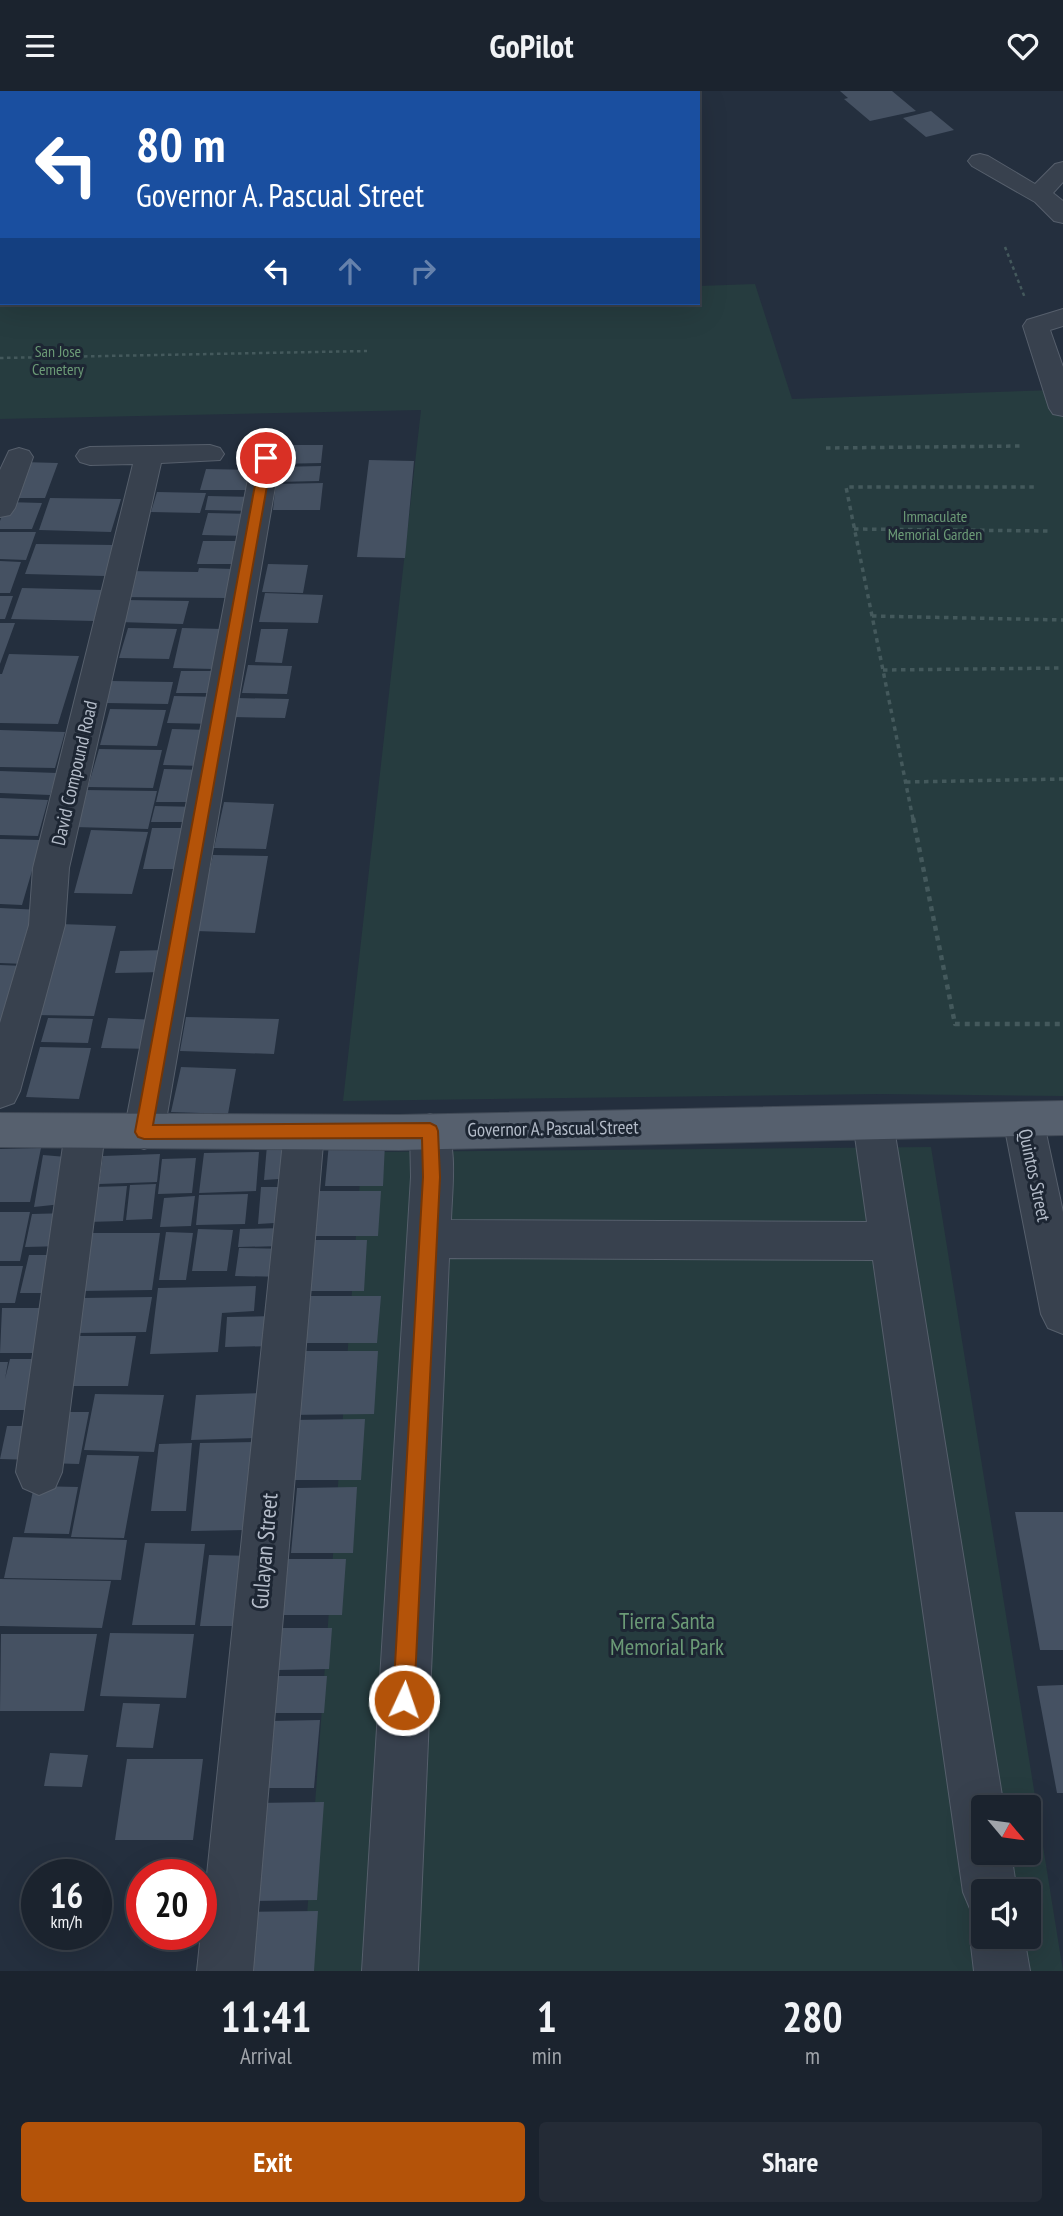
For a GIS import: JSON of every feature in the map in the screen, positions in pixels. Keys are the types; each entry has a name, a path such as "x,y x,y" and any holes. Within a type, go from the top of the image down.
{"main road":[{"name":"Governor A. Pascual Street","path":"0,1130 430,1131 1043,1119"}],"street":[{"path":"980,161 1018,185 1039,193 1055,204 1063,216"},
{"path":"1039,193 1063,169"},
{"path":"1063,317 1036,326 1063,408"},
{"path":"90,456 210,454"},
{"name":"David Compound Road","path":"0,1091 47,925 51,869 149,455"},
{"path":"0,508 19,457"},
{"path":"144,1132 266,458"},
{"name":"Quintos Street","path":"1043,1119 1063,1314"},
{"path":"873,1122 975,1795"},
{"path":"390,1971 432,1177 430,1131"},
{"path":"39,1472 85,1132"},
{"name":"Gulayan Street","path":"225,1971 304,1132"},
{"path":"428,1239 891,1241"},
{"path":"999,1949 1002,1971"}],"path":[{"path":"1005,247 1036,326"},
{"path":"0,358 367,351"},
{"path":"826,448 1022,446"},
{"path":"1035,487 846,487 955,1024 1063,1024"},
{"path":"854,529 1048,531"},
{"path":"872,616 1063,620"},
{"path":"883,670 1063,668"},
{"path":"906,782 1063,779"}],"green space":[{"path":"755,284 792,399 1055,390 1063,417 1063,1096 880,1094 343,1101 421,410 0,419 0,305 700,305 700,286"},
{"name":"Tierra Santa Memorial Park","path":"931,1147 1035,1795 971,1795 971,1865 1041,1865 1041,1834 1063,1971 303,1971 362,1152"}],"building":[{"path":"840,91 892,91 916,111 870,121 844,99 848,98"},
{"path":"931,111 954,130 926,137 903,118"},
{"path":"279,445 323,445 321,463 277,464"},
{"path":"369,460 414,461 405,558 357,557"},
{"path":"22,462 58,463 45,498 8,498"},
{"path":"321,466 319,481 275,482 277,467"},
{"path":"206,469 260,470 257,490 200,490"},
{"path":"323,483 320,510 273,510 276,484"},
{"path":"157,492 206,493 200,513 151,512"},
{"path":"208,496 257,497 254,511 205,510"},
{"path":"50,498 121,499 111,532 39,530"},
{"path":"7,502 42,503 32,529 0,529"},
{"path":"208,513 253,514 248,536 202,535"},
{"path":"0,532 36,532 26,560 0,559"},
{"path":"203,541 243,541 237,564 197,564"},
{"path":"36,544 114,545 105,576 25,574"},
{"path":"0,561 21,562 10,593 0,593"},
{"path":"268,564 308,565 303,593 262,592"},
{"path":"199,568 234,569 227,598 118,597 126,571 198,572"},
{"path":"22,588 104,590 94,621 11,619"},
{"path":"265,593 323,595 318,623 259,622"},
{"path":"0,596 13,596 5,619 0,619"},
{"path":"126,600 189,601 183,624 119,622"},
{"path":"0,623 15,623 0,664"},
{"path":"128,628 177,629 169,659 119,658"},
{"path":"182,628 223,629 214,669 173,668"},
{"path":"261,629 288,629 282,663 255,662"},
{"path":"9,654 79,656 58,724 0,723 0,674"},
{"path":"248,665 292,666 287,694 242,693"},
{"path":"181,671 225,671 220,693 176,693"},
{"path":"111,681 173,682 168,704 106,703"},
{"path":"174,696 221,697 217,724 167,723"},
{"path":"236,698 289,699 285,718 232,717"},
{"path":"110,709 166,710 157,746 100,745"},
{"path":"172,729 211,730 203,766 163,765"},
{"path":"0,730 65,732 55,768 0,767"},
{"path":"99,749 162,750 153,788 88,787"},
{"path":"164,769 207,770 202,802 156,802"},
{"path":"0,771 57,773 50,795 0,793"},
{"path":"84,790 157,791 148,829 74,827"},
{"path":"0,798 48,800 38,836 0,835"},
{"path":"224,802 274,804 266,849 214,848"},
{"path":"155,806 200,807 196,822 151,822"},
{"path":"152,828 197,828 188,869 143,869"},
{"path":"91,830 148,832 132,894 74,893"},
{"path":"0,839 41,840 22,905 0,904"},
{"path":"213,855 268,856 255,933 196,931"},
{"path":"0,908 41,910 26,964 0,963"},
{"path":"60,924 116,926 94,1016 35,1015"},
{"path":"170,950 164,972 115,973 120,951"},
{"path":"0,965 24,966 0,1046"},
{"path":"186,1017 279,1019 274,1054 180,1051"},
{"path":"48,1018 93,1019 88,1043 41,1042"},
{"path":"108,1018 161,1020 155,1049 101,1048"},
{"path":"40,1047 91,1048 79,1099 26,1097"},
{"path":"181,1067 236,1069 228,1114 171,1112"},
{"path":"329,1143 385,1143 383,1186 325,1186"},
{"path":"297,1144 293,1178 264,1180 267,1145"},
{"path":"41,1148 30,1202 0,1202 0,1149"},
{"path":"259,1152 256,1191 199,1193 204,1153"},
{"path":"160,1154 157,1182 99,1184 103,1156"},
{"path":"43,1155 78,1158 71,1203 34,1207"},
{"path":"196,1158 192,1193 158,1194 162,1159"},
{"path":"156,1184 152,1219 126,1220 130,1185"},
{"path":"127,1186 123,1221 87,1222 93,1187"},
{"path":"261,1187 294,1187 291,1222 258,1224"},
{"path":"319,1191 381,1191 378,1236 314,1236"},
{"path":"248,1194 245,1224 196,1225 199,1195"},
{"path":"195,1196 191,1226 160,1227 164,1198"},
{"path":"0,1212 30,1212 20,1261 0,1261"},
{"path":"70,1213 64,1246 25,1247 32,1214"},
{"path":"283,1228 282,1246 238,1247 240,1229"},
{"path":"198,1229 233,1230 227,1271 192,1271"},
{"path":"166,1232 193,1233 186,1280 159,1280"},
{"path":"92,1233 160,1233 152,1290 81,1291"},
{"path":"314,1240 367,1240 364,1291 310,1291"},
{"path":"239,1248 289,1249 286,1277 235,1276"},
{"path":"29,1255 67,1255 61,1293 20,1293"},
{"path":"0,1266 23,1266 15,1303 0,1303"},
{"path":"256,1286 254,1311 222,1313 218,1352 150,1354 158,1288"},
{"path":"300,1296 381,1296 377,1343 296,1343"},
{"path":"152,1297 146,1332 76,1333 82,1298"},
{"path":"2,1308 57,1308 49,1353 0,1353"},
{"path":"275,1316 273,1346 225,1347 227,1317"},
{"path":"74,1336 136,1336 128,1386 66,1386"},
{"path":"293,1351 378,1351 374,1414 286,1415"},
{"path":"10,1359 51,1359 42,1410 0,1410 0,1362 8,1362 5,1379"},
{"path":"263,1393 259,1438 191,1440 196,1395"},
{"path":"95,1394 164,1395 154,1452 84,1450"},
{"path":"54,1412 89,1412 79,1464 44,1463"},
{"path":"365,1419 361,1480 284,1480 290,1420"},
{"path":"7,1426 43,1426 35,1460 0,1459"},
{"path":"255,1442 247,1530 191,1531 200,1443"},
{"path":"192,1443 186,1511 151,1511 159,1444"},
{"path":"87,1455 139,1456 124,1538 71,1537"},
{"path":"34,1486 78,1487 69,1534 24,1533"},
{"path":"357,1487 353,1553 291,1553 297,1488"},
{"path":"1015,1512 1063,1512 1063,1650 1040,1650"},
{"path":"13,1537 127,1540 121,1580 4,1578"},
{"path":"145,1543 205,1544 195,1625 132,1625"},
{"path":"209,1555 259,1556 251,1626 200,1626"},
{"path":"279,1559 346,1559 342,1615 274,1615"},
{"path":"0,1579 111,1581 102,1628 0,1626"},
{"path":"282,1628 332,1628 329,1669 278,1670"},
{"path":"110,1633 194,1634 186,1698 100,1696"},
{"path":"1,1634 97,1634 84,1711 0,1711"},
{"path":"257,1676 327,1676 324,1713 254,1713"},
{"path":"1063,1685 1063,1793 1057,1793 1037,1686"},
{"path":"123,1703 160,1704 153,1748 116,1747"},
{"path":"320,1720 314,1788 265,1788 271,1721"},
{"path":"50,1753 88,1755 82,1787 44,1786"},
{"path":"127,1759 203,1759 193,1840 115,1840"},
{"path":"324,1802 317,1900 245,1901 254,1803"},
{"path":"318,1911 314,1971 239,1971 244,1912"}],"route":[{"path":"266,458 144,1132 430,1131 432,1177 404,1700"}],"park label":[{"name":"San Jose Cemetery","path":"58,360"},
{"name":"Immaculate Memorial Garden","path":"935,525"}]}
